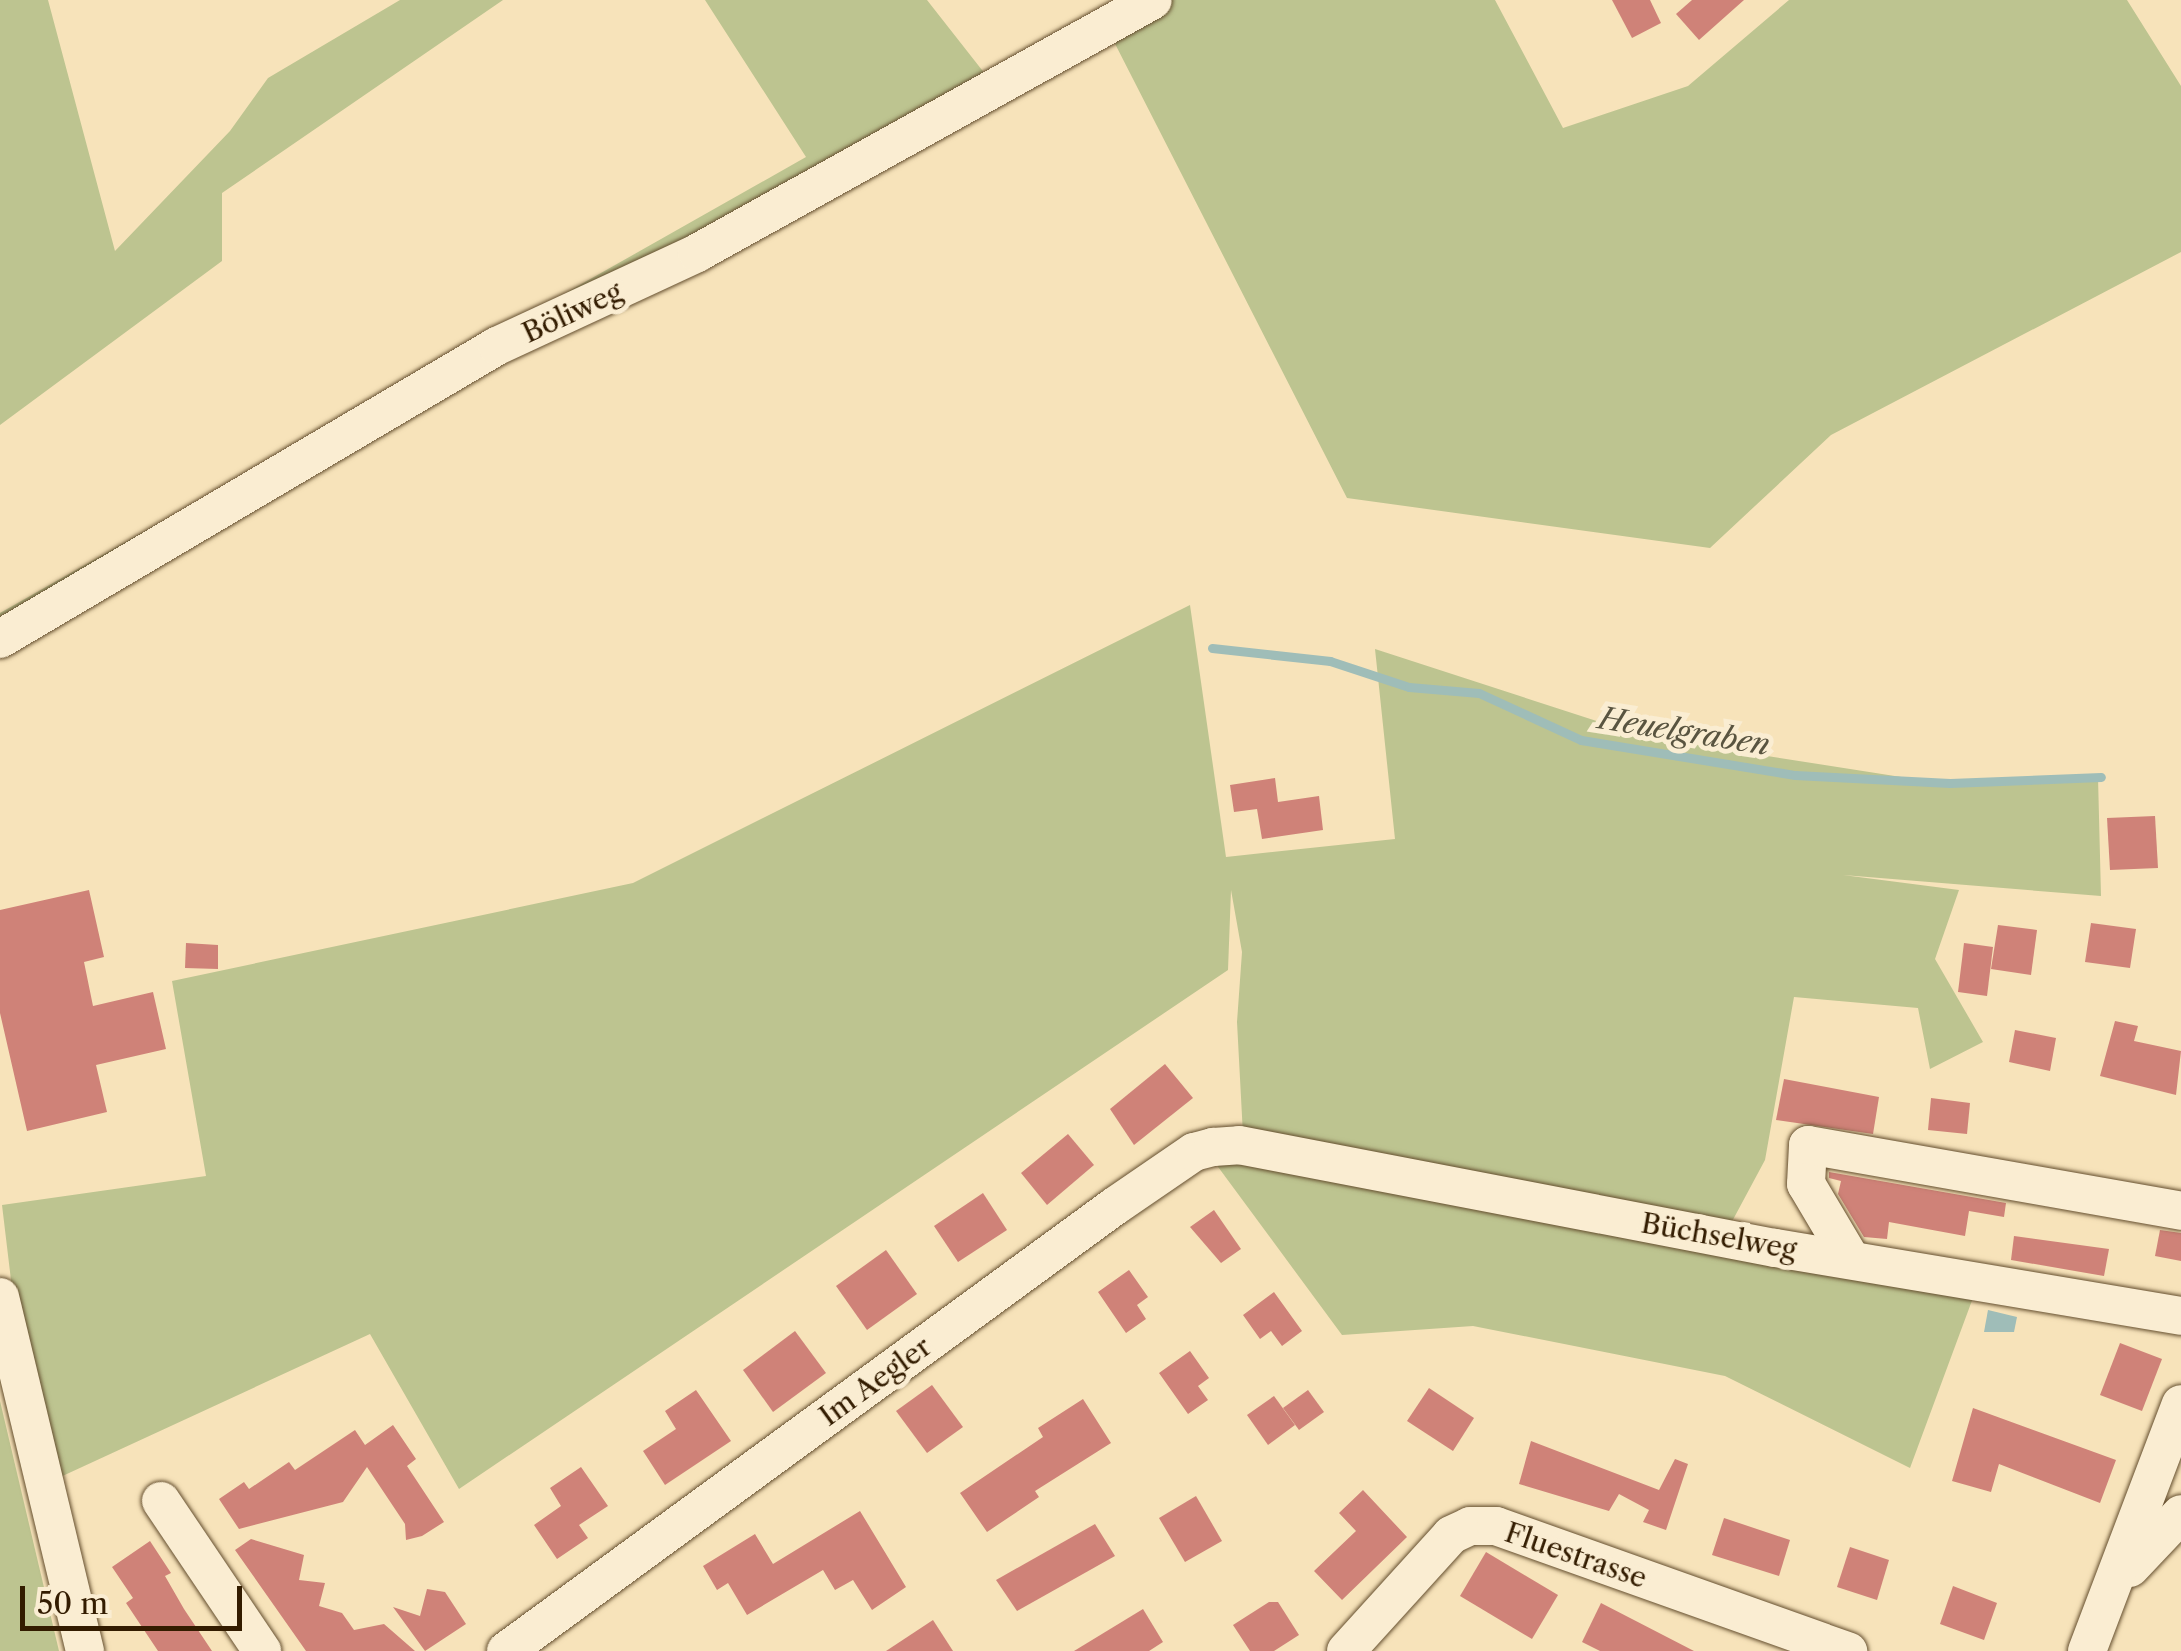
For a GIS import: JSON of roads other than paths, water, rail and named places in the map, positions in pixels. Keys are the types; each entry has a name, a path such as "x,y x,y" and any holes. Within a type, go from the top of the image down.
{"street":[{"name":"Böliweg","path":"0,639 497,346 697,253 1152,0"},
{"path":"1850,1258 1806,1184 1808,1145 2181,1211"},
{"name":"Im Aegler","path":"506,1651 1178,1162 1214,1147 1258,1149"},
{"name":"Büchselweg","path":"1258,1149 2181,1316"},
{"path":"0,1297 85,1651"},
{"path":"2087,1651 2119,1582 2181,1404"},
{"path":"161,1501 262,1651"},
{"path":"2119,1582 2181,1514"},
{"name":"Fluestrasse","path":"1346,1651 1451,1535 1470,1526 1496,1526 1848,1651"}],"water":[{"path":"1988,1310 2017,1317 2014,1332 1984,1332"}],"waterway":[{"name":"Heuelgraben","path":"1212,648 1330,661 1409,687 1479,693 1581,740 1795,775 1950,783 2101,777"}]}
